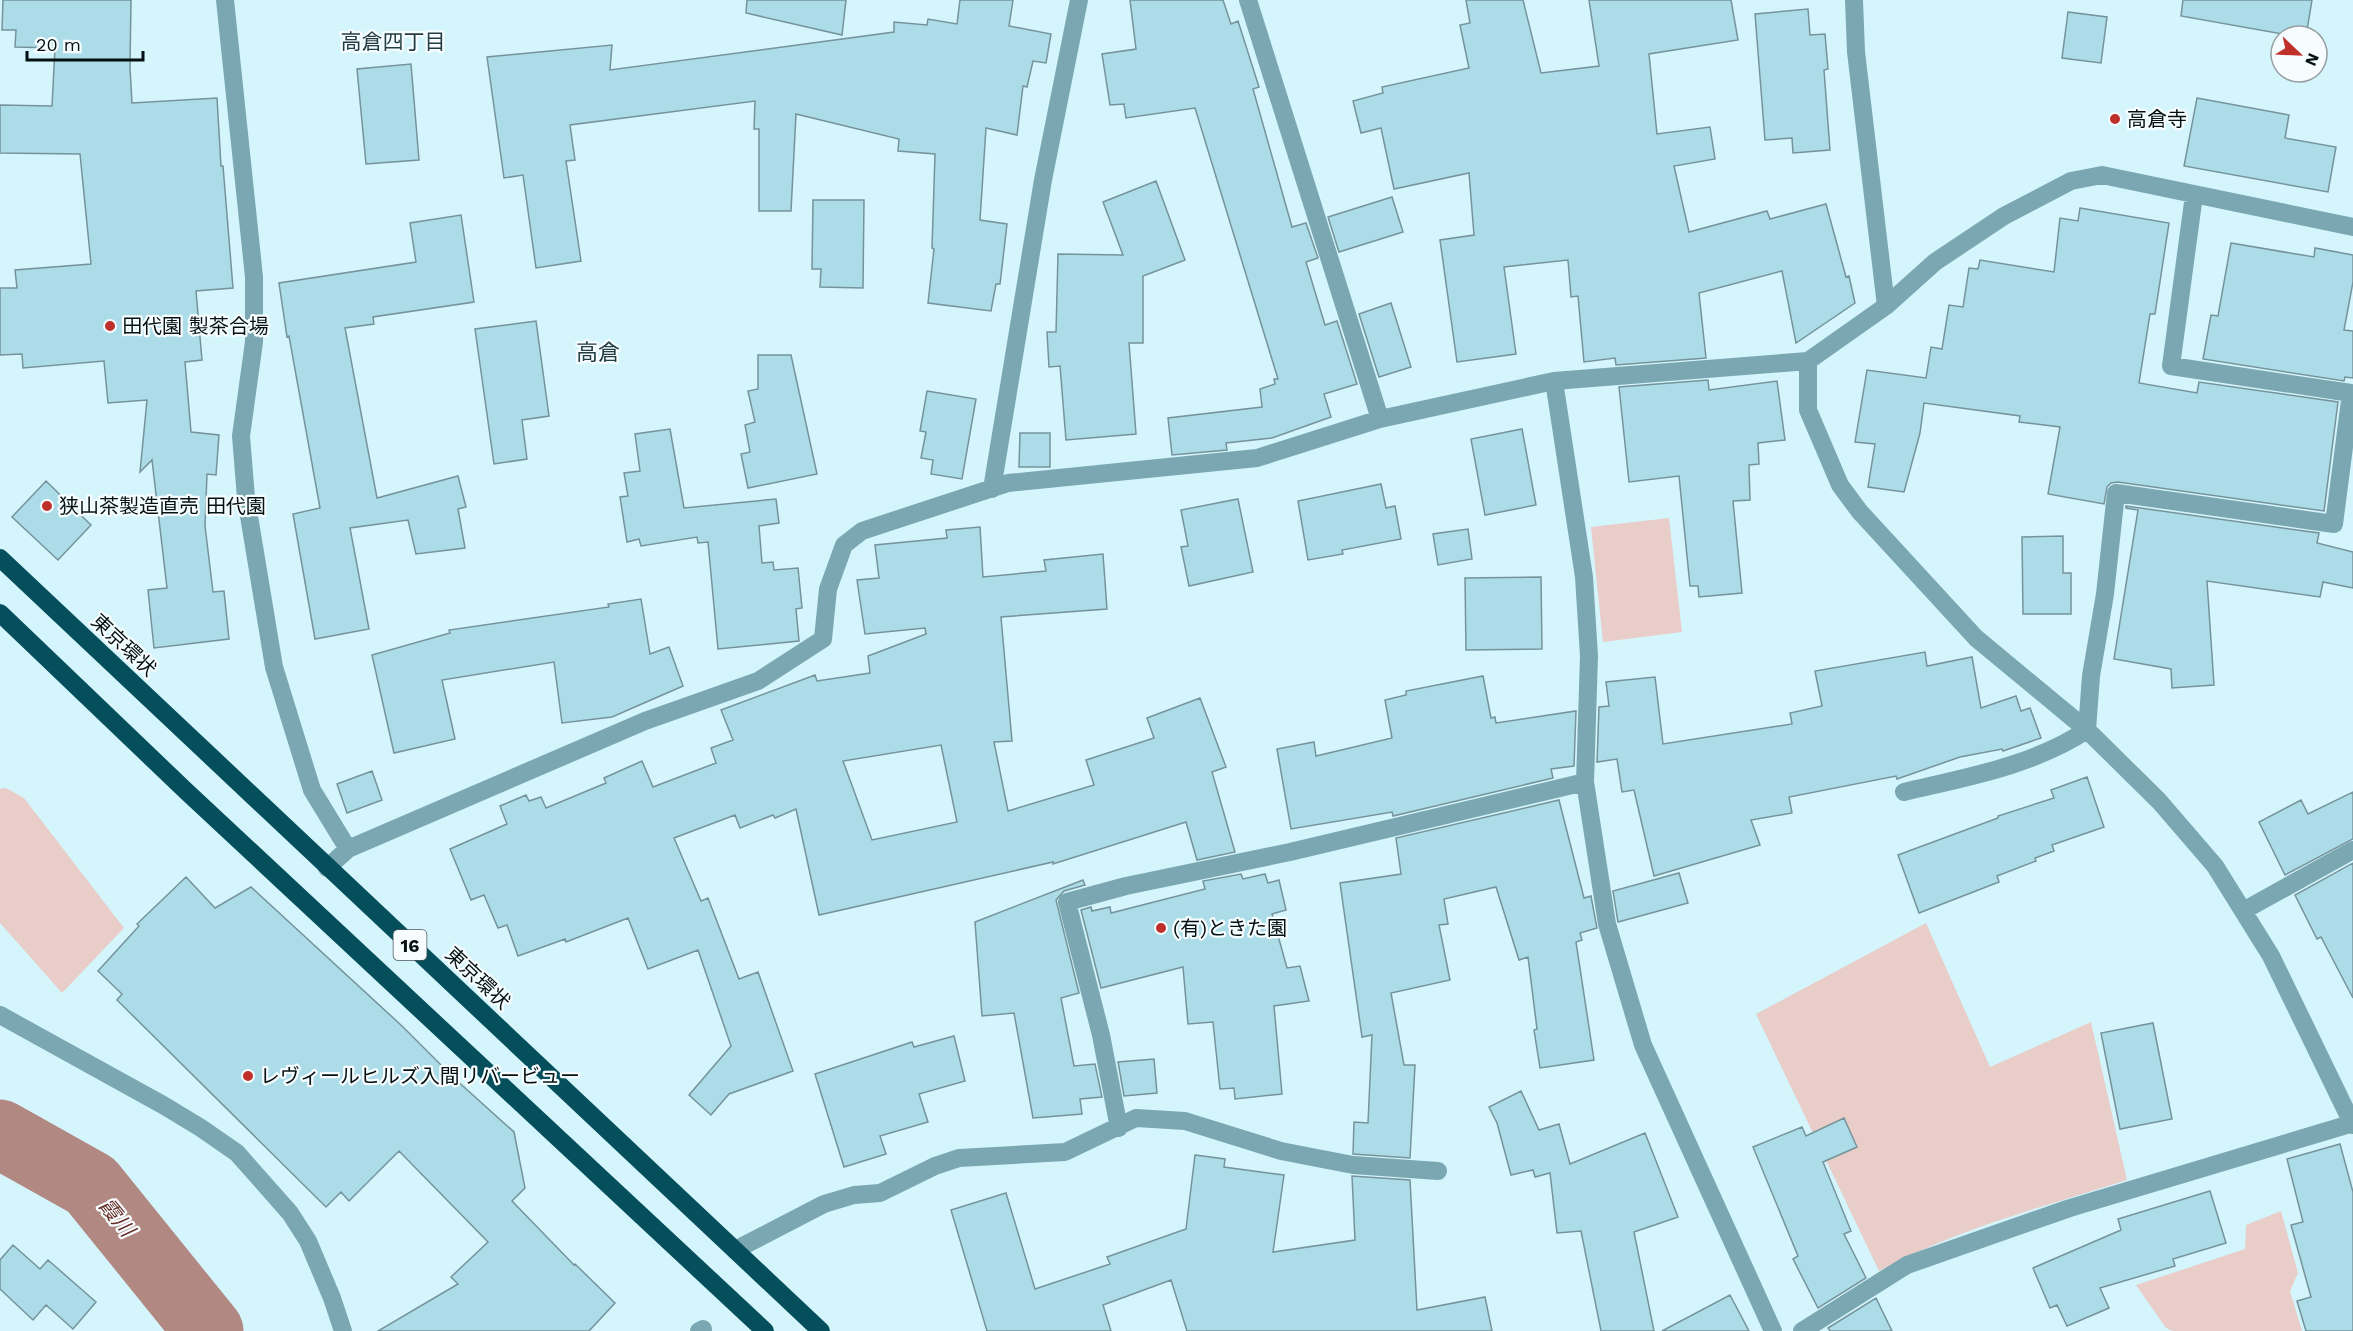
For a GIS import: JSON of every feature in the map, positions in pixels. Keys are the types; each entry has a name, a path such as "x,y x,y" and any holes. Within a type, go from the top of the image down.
{"highway":[{"name":"東京環状","path":"0,558 821,1331"},
{"name":"16","path":"0,613 186,791 765,1331"}],"street":[{"path":"225,0 254,277 254,342 241,436 246,498 274,667 312,790 348,849"},
{"path":"992,489 1043,180 1079,0"},
{"path":"1248,0 1380,419"},
{"path":"1854,0 1858,64 1886,306"},
{"path":"327,868 348,849 645,721 758,681 823,639 828,589 844,545 862,531 1008,483 1257,458 1380,419 1554,381 1808,361 1824,352 1886,306 1935,262 2004,216 2071,181 2102,175 2353,227"},
{"path":"2087,730 2091,676 2105,594 2116,493 2334,524 2351,393 2171,366 2194,195"},
{"path":"1802,1331 1907,1265 2070,1208 2353,1124 2271,956 2215,866 2166,809 2087,730 1976,639 1860,512 1840,485 1808,410 1808,361"},
{"path":"1554,381 1584,577 1589,656 1585,782 1607,924 1643,1045 1773,1331"},
{"path":"1904,792 1997,770 2061,747 2087,730"},
{"path":"1119,1128 1101,1035 1067,902 1126,886 1290,852 1585,782"},
{"path":"2243,911 2353,850"},
{"path":"0,1015 163,1105 237,1153 290,1213 308,1241 343,1331"},
{"path":"735,1250 824,1204 854,1195 880,1193 935,1166 958,1158 1065,1152 1136,1118 1185,1121 1281,1151 1353,1165 1438,1171"}],"shaded area":[{"path":"1669,518 1682,632 1603,642 1591,527"},
{"path":"6,788 24,798 124,928 62,993 0,923 0,789"},
{"path":"1926,923 1990,1067 2091,1022 2127,1180 1969,1231 1908,1256 1879,1271 1756,1014"},
{"path":"2281,1211 2298,1273 2290,1291 2302,1331 2173,1331 2166,1328 2136,1285 2245,1249 2246,1225"}],"building":[{"path":"3,0 131,0 132,103 217,98 233,288 196,291 202,360 185,362 191,432 219,435 216,475 207,474 205,526 213,592 224,591 229,639 154,648 148,590 167,588 152,460 140,472 147,400 108,403 104,361 23,368 22,354 0,355 0,288 17,288 15,270 91,264 80,154 0,153 0,105 52,106 55,48 15,47 16,30 2,30"},
{"path":"747,0 846,0 842,35 746,13"},
{"path":"960,0 1013,0 1009,26 1051,34 1046,63 1033,61 1027,87 1023,86 1017,135 986,128 980,220 1007,224 1000,284 996,284 991,311 928,303 934,249 932,248 935,154 898,151 899,139 796,114 791,211 759,211 759,129 754,129 755,101 570,125 575,160 566,161 581,261 536,268 523,175 504,178 487,57 612,45 610,70 894,32 894,22 927,25 928,19 957,24"},
{"path":"1130,0 1223,0 1231,24 1238,21 1259,87 1253,89 1292,227 1306,223 1318,258 1306,262 1325,325 1337,321 1357,384 1324,394 1331,417 1272,438 1226,443 1227,450 1172,455 1168,418 1262,407 1260,389 1275,384 1274,379 1278,379 1195,108 1126,118 1124,104 1110,105 1102,54 1136,49"},
{"path":"1466,0 1523,0 1541,73 1599,66 1589,0 1731,0 1738,40 1649,54 1657,134 1710,127 1715,159 1674,166 1689,232 1767,211 1770,219 1826,204 1846,277 1849,276 1855,303 1796,343 1782,271 1699,293 1706,358 1616,365 1615,358 1584,362 1578,296 1571,297 1568,260 1504,267 1516,354 1457,362 1440,240 1474,235 1469,173 1394,189 1381,128 1361,133 1353,101 1383,93 1382,87 1469,68 1460,25 1470,23"},
{"path":"2183,0 2312,0 2308,24 2269,24 2269,32 2181,16"},
{"path":"1808,9 1810,35 1825,34 1828,69 1824,70 1830,150 1793,153 1792,138 1765,140 1755,14"},
{"path":"2068,12 2107,17 2101,63 2062,58"},
{"path":"411,64 419,160 366,164 357,69"},
{"path":"2197,98 2289,115 2285,138 2336,147 2328,192 2184,166"},
{"path":"1156,181 1185,260 1143,276 1143,343 1129,343 1136,434 1066,440 1060,366 1049,367 1047,332 1056,332 1058,254 1123,255 1103,202"},
{"path":"1392,197 1403,232 1339,252 1328,217"},
{"path":"813,200 864,200 863,288 820,287 821,269 812,269"},
{"path":"2080,208 2169,223 2155,314 2150,314 2139,383 2197,393 2199,382 2338,402 2324,511 2118,482 2111,483 2107,487 2104,504 2048,494 2060,427 2019,422 2020,416 1924,403 1920,433 1904,492 1868,487 1875,444 1855,442 1867,370 1926,378 1931,347 1942,349 1949,305 1963,307 1969,268 1978,269 1980,260 2054,272 2060,218 2078,221"},
{"path":"461,215 474,302 373,317 374,324 345,328 377,498 458,476 466,507 458,509 465,548 416,554 408,520 350,528 369,629 315,639 293,514 320,508 289,336 287,337 279,283 416,262 410,223"},
{"path":"2231,243 2314,257 2315,248 2353,255 2353,282 2344,330 2353,331 2353,378 2345,377 2344,381 2203,359 2211,315 2218,316"},
{"path":"1391,303 1411,367 1379,377 1359,314"},
{"path":"536,321 549,416 522,420 527,459 494,464 475,329"},
{"path":"758,355 791,355 817,474 748,488 741,454 750,452 745,425 755,422 748,391 758,389"},
{"path":"1708,380 1709,390 1777,381 1785,440 1758,443 1759,464 1749,465 1750,500 1733,501 1742,593 1699,597 1698,586 1690,586 1679,476 1629,482 1619,387"},
{"path":"927,391 976,399 962,479 931,474 933,460 921,458 926,432 920,431"},
{"path":"670,429 684,508 776,499 779,523 759,526 762,563 773,562 774,570 798,568 802,608 796,609 799,641 718,649 708,542 698,543 697,537 641,546 639,539 627,542 620,497 628,496 624,473 640,471 635,434"},
{"path":"1522,429 1536,505 1485,515 1471,439"},
{"path":"1020,433 1050,433 1050,467 1019,467"},
{"path":"46,481 91,525 58,560 12,517"},
{"path":"1381,484 1386,508 1395,506 1401,539 1342,550 1343,554 1308,560 1298,501"},
{"path":"1238,499 1253,572 1189,586 1181,547 1188,546 1181,510"},
{"path":"2126,506 2319,533 2317,543 2353,552 2353,588 2323,582 2320,597 2207,581 2214,685 2172,688 2171,669 2114,659 2138,510 2126,508"},
{"path":"980,527 983,577 1046,571 1044,560 1103,554 1107,609 1001,617 1012,741 994,742 1008,811 1094,785 1086,760 1154,738 1147,718 1200,698 1226,767 1212,772 1235,852 1197,860 1186,822 1053,864 1053,862 819,915 796,809 740,828 735,815 674,838 701,901 708,898 739,979 758,972 793,1071 729,1094 711,1115 689,1095 731,1046 698,950 648,969 628,918 566,942 565,939 518,956 507,925 498,928 484,895 471,900 450,849 507,824 500,806 526,795 529,801 541,797 546,808 606,783 604,778 642,761 653,787 716,763 711,748 733,740 721,710 815,675 817,681 870,673 868,656 926,634 925,628 865,634 857,580 879,578 875,545 947,538 946,530","holes":["941,745 957,822 872,840 843,761"]},
{"path":"1468,529 1472,559 1438,565 1433,534"},
{"path":"2063,536 2063,573 2071,573 2071,614 2023,614 2022,537"},
{"path":"1541,577 1542,649 1466,650 1465,578"},
{"path":"641,599 650,654 669,647 683,686 612,717 562,723 554,662 442,680 455,739 394,753 372,655 450,633 449,630 609,607 608,604"},
{"path":"1925,652 1927,666 1972,657 1981,708 2016,696 2021,711 2030,708 2041,738 2003,751 2002,749 1960,757 1897,779 1896,776 1789,797 1792,813 1751,820 1760,845 1654,876 1634,790 1622,792 1617,759 1597,762 1599,707 1609,706 1606,682 1655,677 1663,744 1792,724 1790,713 1822,706 1815,671"},
{"path":"1483,676 1491,718 1495,717 1496,723 1576,711 1574,766 1551,769 1553,778 1393,816 1392,812 1291,829 1277,749 1314,742 1316,756 1392,738 1385,700 1406,695 1406,691"},
{"path":"372,771 382,800 347,813 337,784"},
{"path":"2087,777 2104,827 2052,845 2054,851 2035,858 2036,861 1997,876 1999,882 1919,913 1898,855 1998,818 1998,816 2054,798 2051,790"},
{"path":"2353,792 2353,839 2285,875 2259,822 2301,800 2308,814"},
{"path":"1559,800 1584,898 1591,896 1597,928 1580,933 1582,940 1576,942 1594,1060 1540,1068 1534,1030 1537,1029 1528,957 1519,960 1496,887 1444,899 1448,924 1439,925 1450,980 1391,993 1404,1065 1415,1065 1410,1158 1353,1154 1354,1122 1368,1123 1372,1035 1362,1037 1340,883 1401,874 1396,838"},
{"path":"2353,863 2353,998 2321,937 2317,939 2295,895"},
{"path":"1679,873 1688,903 1618,922 1613,891"},
{"path":"1241,874 1243,879 1265,874 1268,883 1279,880 1286,910 1272,914 1287,968 1300,966 1309,1001 1274,1006 1282,1094 1235,1099 1234,1088 1220,1089 1213,1022 1188,1024 1183,967 1101,988 1081,910 1091,907 1092,911 1110,907 1111,913 1205,889 1203,881"},
{"path":"186,877 215,908 251,887 514,1132 525,1188 512,1201 574,1265 615,1303 589,1331 378,1331 458,1284 451,1277 488,1242 399,1151 349,1201 341,1192 326,1207 117,1000 122,994 98,971 139,926 137,924"},
{"path":"1083,880 1085,885 1064,891 1056,900 1079,993 1061,998 1074,1066 1095,1064 1102,1097 1080,1099 1082,1114 1033,1118 1014,1013 982,1016 975,922"},
{"path":"2153,1023 2172,1119 2120,1129 2101,1033"},
{"path":"954,1036 965,1081 919,1094 928,1122 880,1136 886,1154 844,1167 815,1074 912,1042 914,1047"},
{"path":"1154,1059 1157,1093 1124,1096 1118,1062"},
{"path":"1521,1091 1539,1130 1559,1124 1570,1164 1645,1133 1678,1217 1634,1232 1654,1331 1601,1331 1581,1231 1557,1233 1550,1173 1535,1177 1533,1170 1511,1175 1497,1123 1489,1107"},
{"path":"1844,1118 1857,1147 1823,1162 1851,1231 1844,1234 1866,1278 1818,1308 1793,1259 1798,1256 1753,1147 1802,1127 1806,1136"},
{"path":"2340,1144 2353,1192 2353,1331 2306,1331 2297,1301 2311,1297 2291,1225 2303,1222 2287,1159"},
{"path":"1195,1155 1225,1159 1224,1167 1284,1175 1273,1252 1355,1240 1352,1176 1410,1180 1417,1310 1485,1297 1492,1331 1187,1331 1171,1280 1103,1305 1111,1331 987,1331 951,1210 1006,1193 1035,1289 1110,1264 1107,1257 1186,1229"},
{"path":"2210,1191 2226,1243 2173,1259 2175,1266 2100,1288 2109,1308 2067,1326 2057,1305 2050,1308 2033,1268 2121,1230 2118,1219"},
{"path":"13,1245 40,1269 48,1260 96,1302 73,1329 46,1305 33,1320 0,1289 0,1260"},
{"path":"1730,1295 1749,1331 1662,1331"},
{"path":"1876,1298 1892,1331 1830,1331 1828,1328"}],"waterway":[{"name":"霞川","path":"0,1134 91,1185 209,1331"}],"place":[{"name":"高倉寺","path":"2115,119"},
{"name":"田代園 製茶合場","path":"110,326"},
{"name":"狭山茶製造直売 田代園","path":"47,506"},
{"name":"(有)ときた園","path":"1161,928"},
{"name":"レヴィールヒルズ入間リバービュー","path":"248,1076"}],"district":[{"name":"高倉四丁目","path":"393,41"},
{"name":"高倉","path":"598,352"}]}
